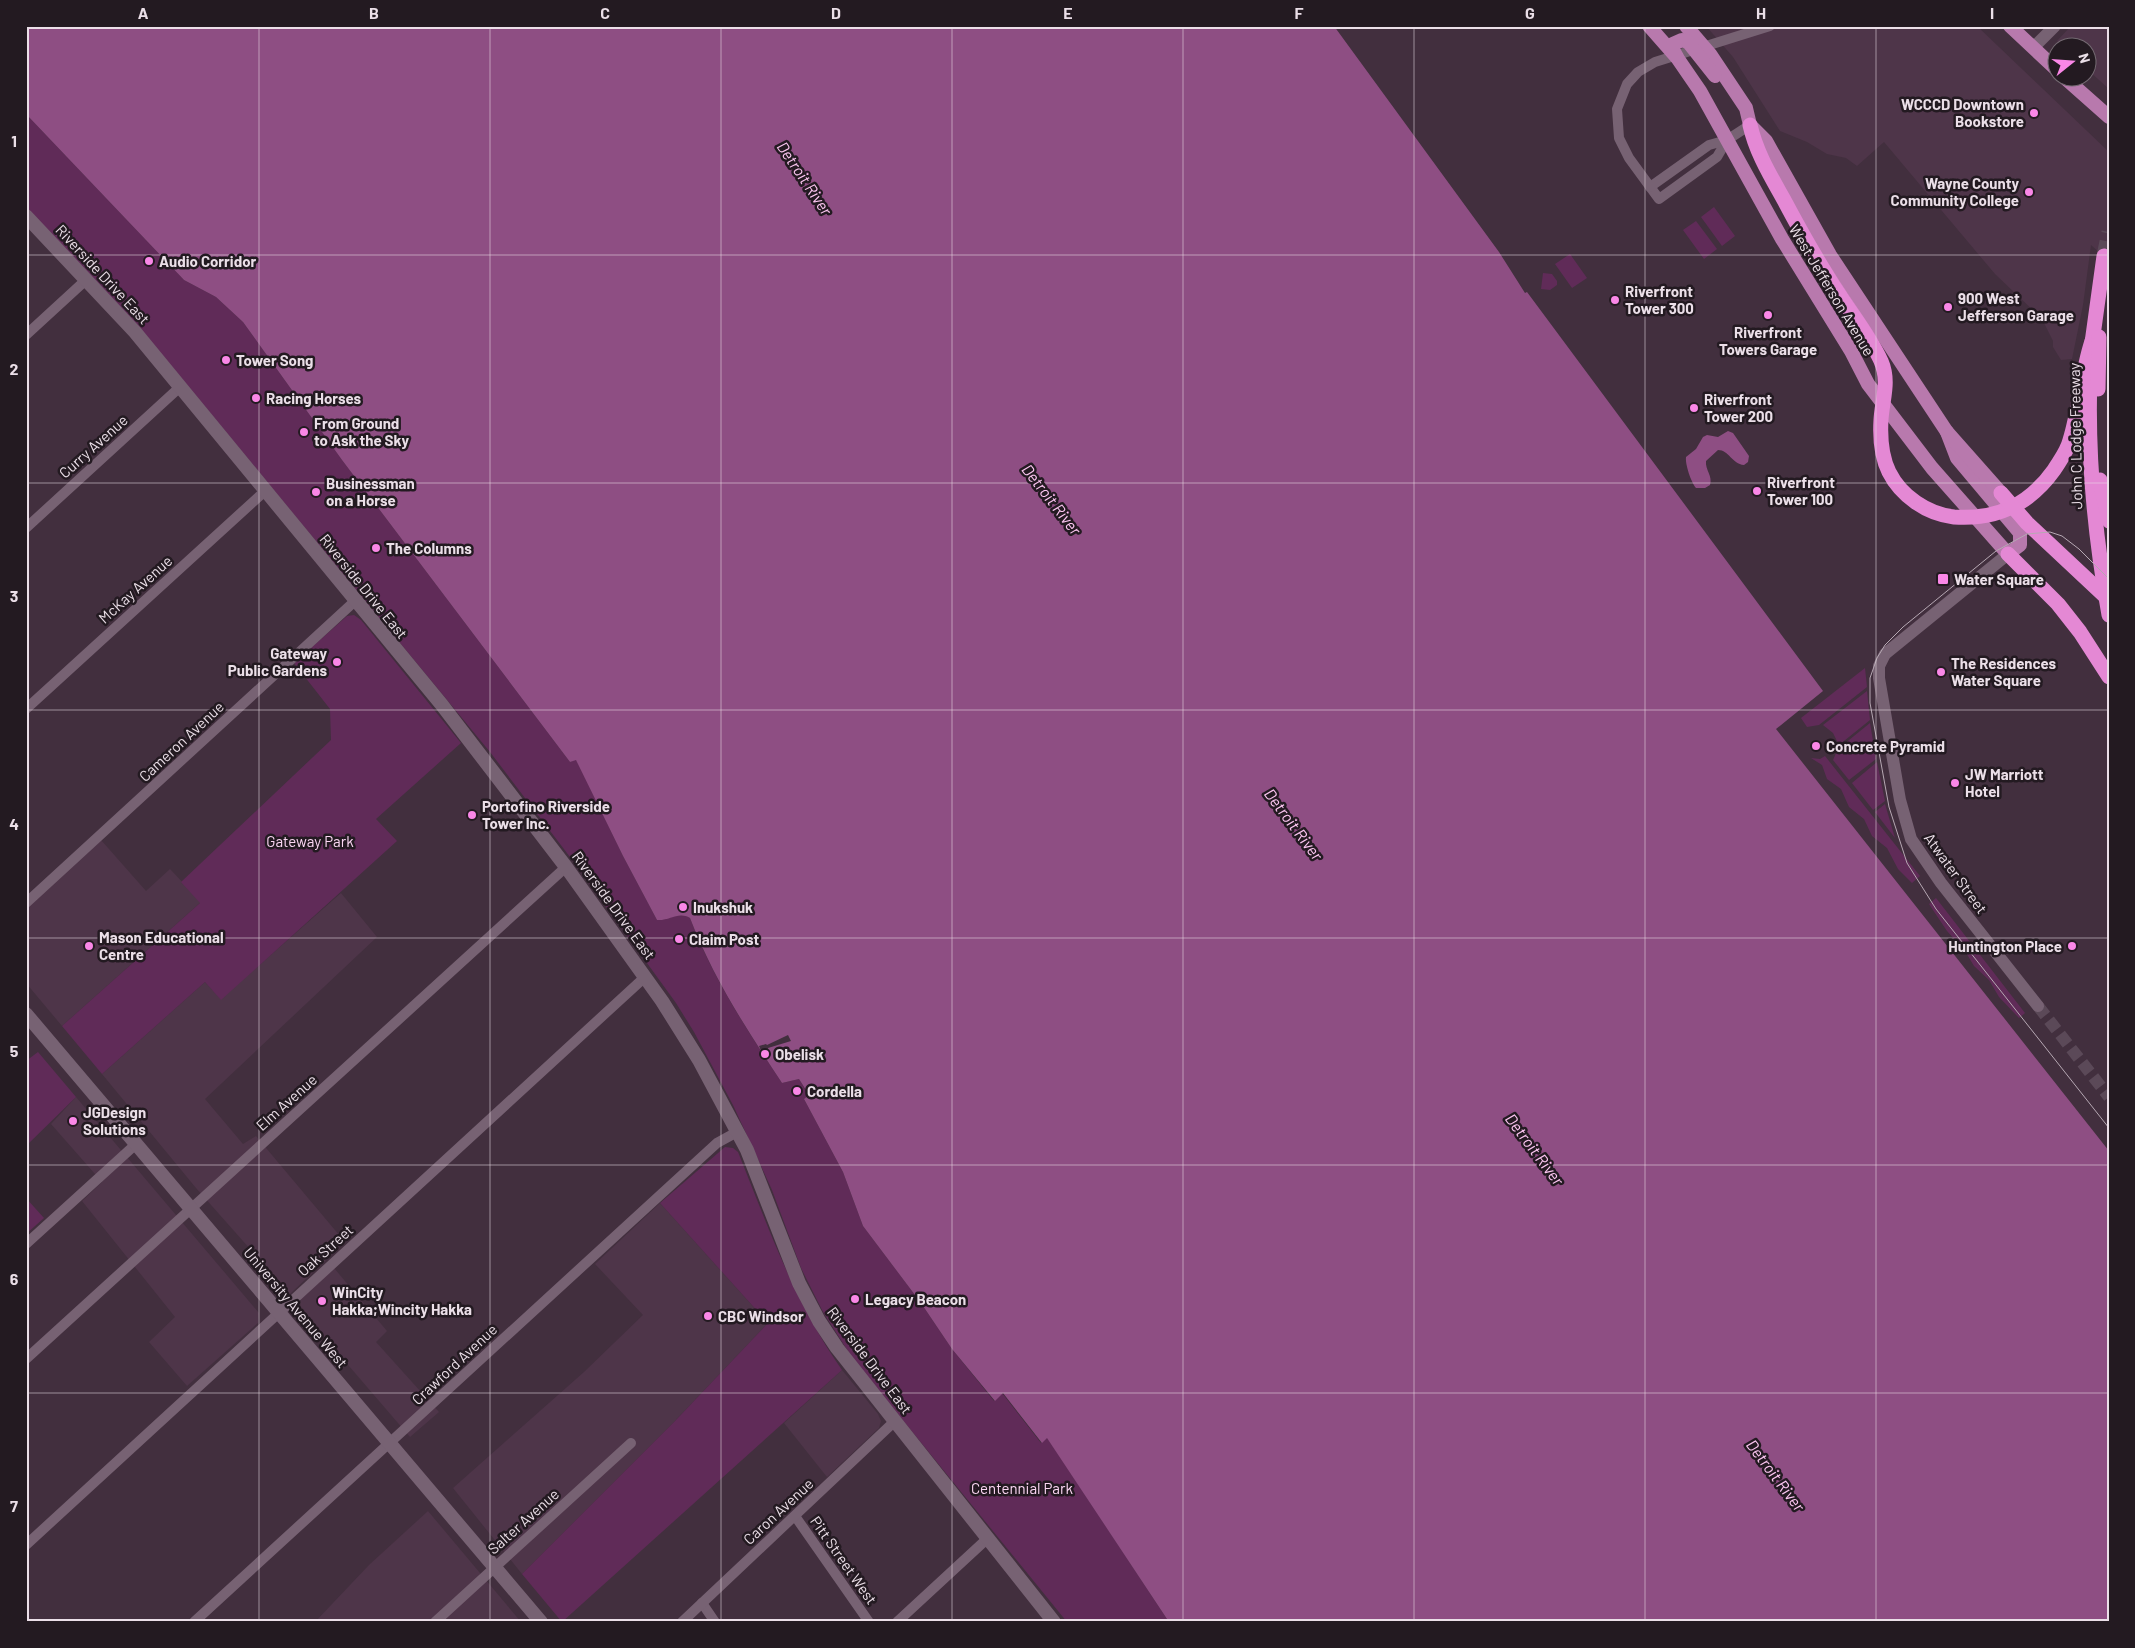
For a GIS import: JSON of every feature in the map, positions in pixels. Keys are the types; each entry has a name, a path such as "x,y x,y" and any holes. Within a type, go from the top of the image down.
{"highway":[{"path":"1750,124 1757,151 1807,244 1882,363 1886,392 1881,419 1881,446 1888,471 1898,487 1916,503 1942,516 1985,517 2012,509 2028,499 2044,484 2065,453 2078,405 2083,367 2092,341"},
{"name":"John C Lodge Freeway","path":"2104,256 2092,341 2091,462 2102,577 2109,615"},
{"path":"2098,301 2100,342 2098,453 2100,484 2109,521"},
{"path":"2001,493 2027,523 2109,600"},
{"path":"2008,554 2058,604 2080,632 2109,677"}],"main road":[{"name":"West Jefferson Avenue","path":"1649,26 1678,59 1700,91 1782,239 1851,351 1868,384 1932,468 2008,554"},
{"name":"West Jefferson Avenue","path":"1686,26 1710,54 1746,108 1750,124 1766,141 1830,255 1947,432 2001,493"},
{"path":"2010,26 2048,62"},
{"path":"1678,59 1673,50 1673,44 1682,40 1688,42 1721,84 1739,98"},
{"path":"2076,88 2109,117"},
{"name":"Riverside Drive East","path":"26,216 88,279 180,387 448,713 566,867 683,1033 737,1132 768,1202 799,1283 818,1321 1054,1622"},
{"path":"1947,432 1957,458 2020,533 2020,545 2008,554"},
{"name":"University Avenue West","path":"26,1014 541,1622"}],"street":[{"path":"1727,140 1717,157 1659,199 1629,158 1619,138 1616,118 1619,101 1632,78 1655,62 1770,26"},
{"path":"2033,48 2055,26"},
{"path":"1650,187 1710,145 1727,140 1750,124"},
{"path":"26,335 88,279"},
{"name":"Curry Avenue","path":"26,528 180,387"},
{"name":"McKay Avenue","path":"26,709 265,491"},
{"name":"Atwater Street","path":"2008,554 1888,652 1881,661 1878,678 1900,800 1911,839 1940,883 2038,1006"},
{"name":"Cameron Avenue","path":"26,903 355,601"},
{"name":"Elm Avenue","path":"26,1359 566,867"},
{"name":"Oak Street","path":"26,1545 645,977"},
{"name":"Crawford Avenue","path":"194,1622 710,1149 737,1132"},
{"path":"26,1244 136,1144"},
{"name":"Caron Avenue","path":"682,1622 895,1421"},
{"name":"Salter Avenue","path":"435,1622 631,1443"},
{"name":"Pitt Street West","path":"795,1516 869,1622"},
{"path":"897,1622 988,1538"},
{"path":"702,1603 715,1622"}],"shaded area":[{"path":"1706,26 1977,26 2109,152 2109,261 2091,245 2083,305 2072,359 2061,360 2053,347 2053,341 2042,319 1995,274 1884,142 1857,166 1846,158 1827,154 1807,142 1780,131 1733,57"},
{"path":"2071,26 2109,26 2109,89 2098,79 2098,38 2060,38"},
{"name":"Mason Educational Centre","path":"101,840 146,891 170,869 201,902 62,1026 26,983 26,909"},
{"path":"341,893 377,937 205,1099 243,1144 256,1136 345,1242 290,1294 196,1188 102,1074 205,982 221,999"},
{"path":"76,1097 259,1313 258,1323 187,1386 149,1342 175,1317 82,1201 102,1182 51,1124"},
{"path":"660,1203 768,1323 675,1421 522,1574 453,1488 584,1372 643,1315 595,1264"},
{"path":"334,1268 387,1331 376,1342 439,1412 410,1437 300,1309 301,1297"},
{"path":"842,1370 878,1414 881,1421 879,1428 827,1477 784,1423"},
{"path":"428,1511 521,1622 315,1622 369,1565"}],"green space":[{"name":"Centennial Park","path":"26,114 184,280 216,297 243,322 342,460 570,762 576,759 623,856 657,920 682,915 690,918 720,982 743,1023 782,1083 799,1079 809,1096 804,1099 843,1172 863,1226 921,1303 952,1349 994,1401 1002,1393 1041,1443 1047,1437 1169,1622 1067,1622 853,1359 823,1312 801,1268 772,1190 733,1105 694,1032 676,1003 570,857 490,752 145,334 26,208"},
{"path":"1714,207 1735,236 1722,246 1701,217"},
{"path":"1696,221 1717,249 1704,259 1683,230"},
{"path":"1570,254 1587,278 1572,288 1555,264"},
{"path":"1543,273 1552,274 1557,281 1557,285 1550,290 1541,289"},
{"name":"Gateway Park","path":"354,615 361,620 461,743 376,819 397,841 221,1000 205,982 102,1074 62,1026 200,903 181,882 331,740 330,709 294,663 347,616"},
{"path":"1865,668 1867,687 1819,725 1807,727 1801,718"},
{"path":"1867,691 1870,720 1839,745 1833,733 1823,725"},
{"path":"1870,723 1876,759 1849,780 1833,760 1838,749"},
{"path":"1825,756 1920,876 1912,883 1898,869 1887,848 1872,836 1864,819 1849,807 1841,789 1827,779 1822,765 1811,758 1820,759"},
{"path":"1877,762 1885,801 1873,810 1852,783"},
{"path":"1885,804 1895,838 1875,812"},
{"path":"1936,898 2025,1013 2019,1018 1999,997 1989,980 1974,966 1965,951 1947,931 1929,904"},
{"path":"38,1052 76,1097 26,1146 26,1061"},
{"path":"725,1147 733,1148 738,1152 796,1291 825,1344 842,1370 562,1622 522,1574 675,1421 768,1323 660,1203"},
{"path":"26,1198 44,1218 26,1234"}],"water":[{"name":"Detroit River","path":"26,26 1334,26 1499,252 1525,293 1527,292 1823,691 1776,729 2109,1151 2109,1622 1169,1622 1047,1438 1042,1443 1003,1393 995,1401 952,1349 921,1303 863,1226 843,1172 804,1099 809,1095 799,1079 782,1083 720,983 690,918 682,915 657,920 576,760 570,762 342,460 243,322 216,297 184,280 26,114"},
{"path":"1728,431 1733,433 1749,456 1748,462 1744,465 1740,464 1725,452 1718,450 1706,461 1710,485 1705,488 1696,488 1686,464 1686,457 1696,449 1703,437 1707,435 1718,437"}],"pier":[{"path":"788,1035 791,1041 768,1048 769,1053 763,1055 759,1046 767,1045"}],"tunnel":[{"path":"2104,256 2109,232"},
{"path":"2038,1006 2109,1097"}],"tram line":[{"path":"2109,579 2079,549 2062,536 2050,532 2027,534 1996,551 1903,627 1885,645 1877,658 1870,678 1870,703 1889,807 1907,863 1936,909 2109,1128"}],"place":[{"name":"WCCCD Downtown Bookstore","path":"2034,113"},
{"name":"Wayne County Community College","path":"2029,192"},
{"name":"Audio Corridor","path":"149,261"},
{"name":"Riverfront Tower 300","path":"1615,300"},
{"name":"900 West Jefferson Garage","path":"1948,307"},
{"name":"Riverfront Towers Garage","path":"1768,315"},
{"name":"Tower Song","path":"226,360"},
{"name":"Racing Horses","path":"256,398"},
{"name":"Riverfront Tower 200","path":"1694,408"},
{"name":"From Ground to Ask the Sky","path":"304,432"},
{"name":"Riverfront Tower 100","path":"1757,491"},
{"name":"Businessman on a Horse","path":"316,492"},
{"name":"The Columns","path":"376,548"},
{"name":"Water Square","path":"1943,579"},
{"name":"Gateway Public Gardens","path":"337,662"},
{"name":"The Residences Water Square","path":"1941,672"},
{"name":"Concrete Pyramid","path":"1816,746"},
{"name":"JW Marriott Hotel","path":"1955,783"},
{"name":"Portofino Riverside Tower Inc.","path":"472,815"},
{"name":"Inukshuk","path":"683,907"},
{"name":"Claim Post","path":"679,939"},
{"name":"Mason Educational Centre","path":"89,946"},
{"name":"Huntington Place","path":"2072,946"},
{"name":"Obelisk","path":"765,1054"},
{"name":"Cordella","path":"797,1091"},
{"name":"JGDesign Solutions","path":"73,1121"},
{"name":"Legacy Beacon","path":"855,1299"},
{"name":"WinCity Hakka;Wincity Hakka","path":"322,1301"},
{"name":"CBC Windsor","path":"708,1316"}]}
